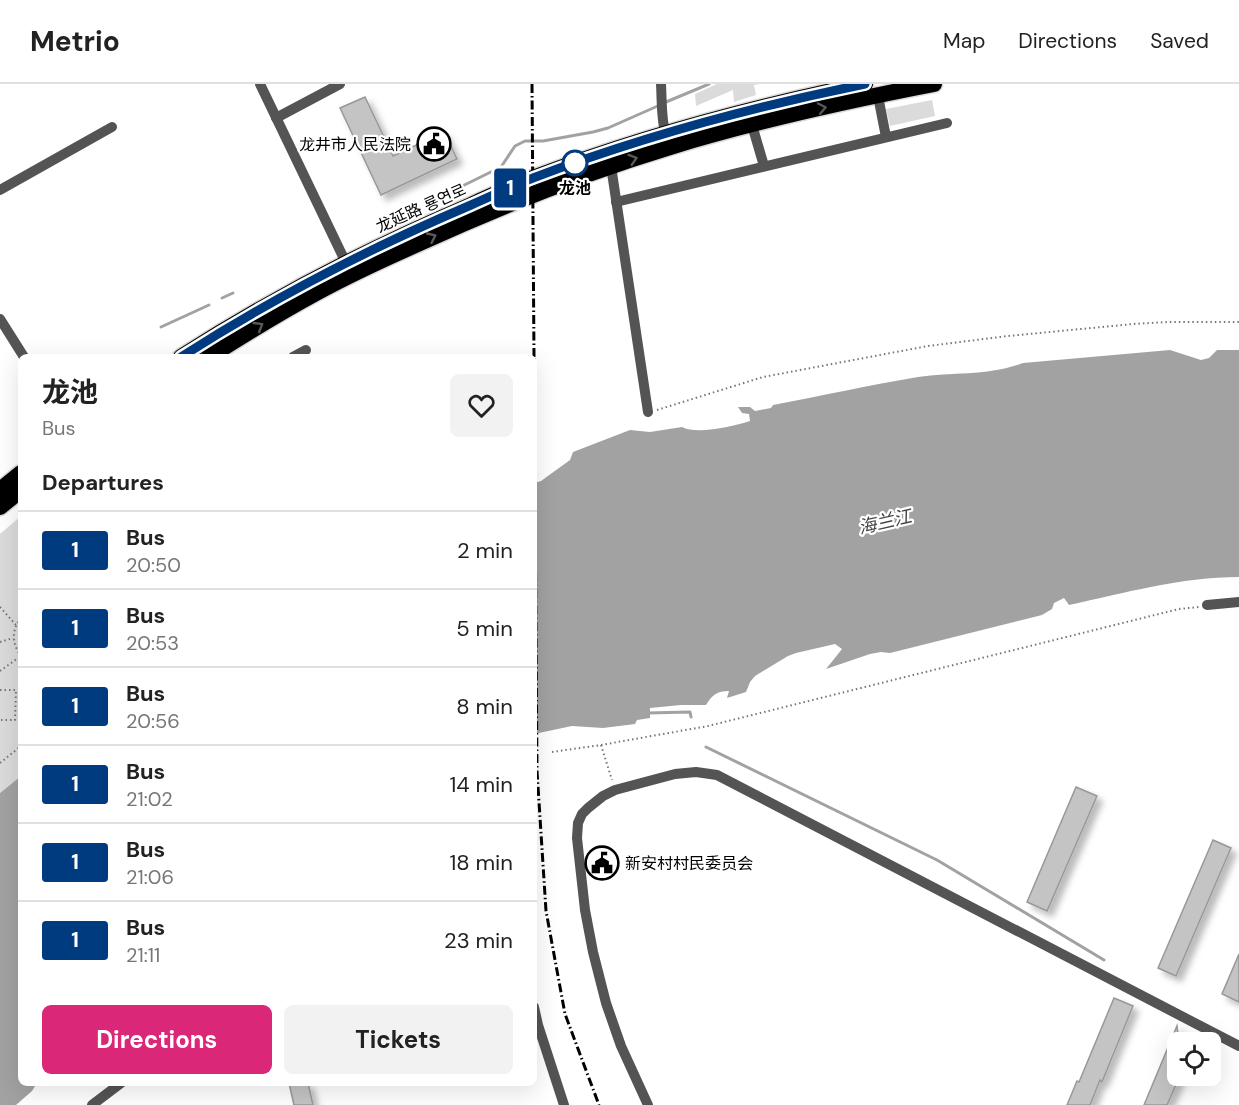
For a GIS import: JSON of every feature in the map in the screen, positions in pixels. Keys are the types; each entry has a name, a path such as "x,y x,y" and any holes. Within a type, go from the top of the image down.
{"highway":[{"name":"龙延路 룡연로","path":"214,354 294,306 349,269 442,217 533,178 667,140 766,106 865,84"},
{"name":"龙延路 룡연로","path":"186,354 297,289 611,166 667,140 752,125 934,84"},
{"path":"0,490 18,475"},
{"path":"0,507 18,492"}],"street":[{"path":"260,84 349,269"},
{"path":"276,118 340,84"},
{"path":"661,84 667,140"},
{"path":"878,96 886,137"},
{"path":"616,202 947,123"},
{"path":"752,125 764,166"},
{"path":"0,190 112,127"},
{"path":"611,166 648,412"},
{"path":"0,319 22,354"},
{"path":"299,354 306,350"},
{"path":"1207,606 1239,602"},
{"path":"648,1105 621,1046 606,1003 593,952 585,910 577,838 578,823 582,814 603,796 615,790 675,774 696,772 717,774 1239,1046"},
{"path":"537,1020 564,1105"},
{"path":"92,1105 117,1086"}],"path":[{"path":"648,412 763,377 928,346 1133,324 1239,322"},
{"path":"552,752 708,726 1179,609 1207,606"},
{"path":"0,607 16,626"},
{"path":"18,623 13,638 18,652"},
{"path":"0,642 13,638"},
{"path":"0,671 18,658"},
{"path":"0,690 16,690 15,720 0,720"},
{"path":"601,745 615,790"},
{"path":"0,763 18,748"}],"shaded area":[{"path":"717,84 760,84 754,85 756,95 734,102 733,90 696,106 695,94"},
{"path":"932,100 935,116 890,126 886,109"},
{"path":"18,519 18,778 0,793 0,534"}],"water":[{"name":"海兰江","path":"1170,350 1201,360 1209,358 1217,350 1239,350 1239,577 1174,583 1069,605 1064,598 1054,603 1052,609 1042,615 890,653 870,654 826,669 842,649 835,644 788,656 755,676 746,692 727,698 729,691 721,692 713,696 706,705 650,708 650,718 637,720 635,724 603,728 572,726 537,733 537,482 570,460 573,452 630,430 650,432 682,427 706,430 750,421 749,414 742,413 738,407 750,407 755,411 771,408 773,405 900,380 931,375 984,372 1023,363"},
{"path":"18,778 18,1086 35,1086 16,1105 0,1105 0,793"}],"building":[{"name":"龙井市人民法院","path":"365,97 393,156 444,132 457,159 381,195 340,108"},
{"path":"1076,787 1097,796 1047,911 1027,902"},
{"path":"1213,840 1231,848 1176,976 1158,968"},
{"path":"1239,954 1239,1002 1222,994"},
{"path":"1114,998 1133,1006 1102,1082 1100,1080 1090,1105 1067,1105 1077,1081 1079,1082"},
{"path":"1167,1050 1167,1086 1175,1086 1167,1105 1144,1105"},
{"path":"290,1086 309,1086 313,1105 294,1105"}],"waterway":[{"path":"666,102 709,84"},
{"path":"438,198 501,167 515,146 525,141 543,141 593,132 608,128 660,105"},
{"path":"222,298 233,293"},
{"path":"161,327 209,305"},
{"path":"648,713 690,712 691,717"},
{"path":"706,747 937,860 1104,960"}],"railway":[{"path":"532,84 534,354"},
{"path":"537,771 546,911 565,1014 599,1105"}],"bus line":[{"name":"1","path":"186,354 250,315 360,256 442,217 533,178 677,130 766,106 865,84"}],"place":[{"name":"龙井市人民法院","path":"434,144"},
{"name":"龙池","path":"575,163"},
{"name":"新安村村民委员会","path":"602,863"}]}
